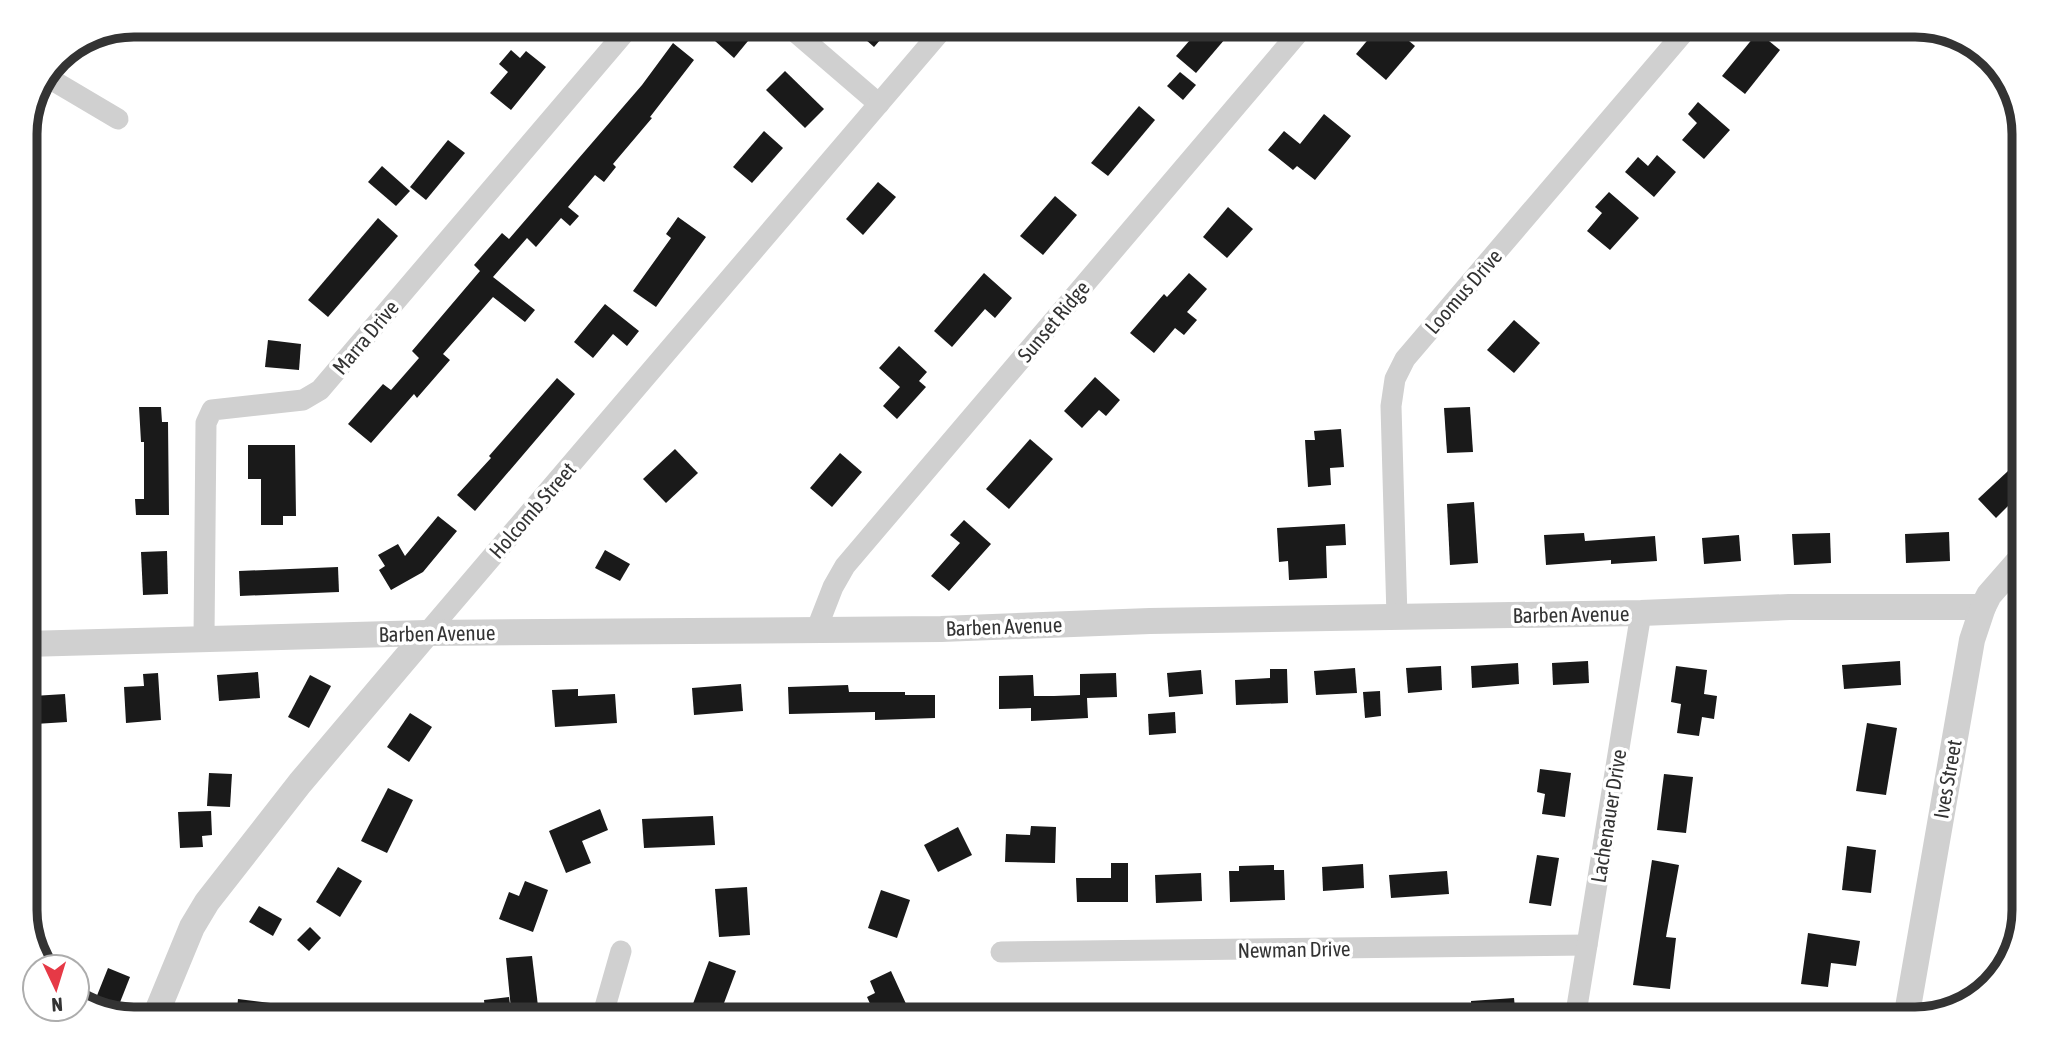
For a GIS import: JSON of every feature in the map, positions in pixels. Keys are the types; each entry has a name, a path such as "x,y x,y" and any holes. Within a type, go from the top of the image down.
{"street":[{"name":"Marra Drive","path":"204,638 206,423 212,410 303,400 320,390 621,37"},
{"path":"801,37 879,104"},
{"name":"Holcomb Street","path":"159,1007 192,927 207,902 300,783 936,37"},
{"name":"Sunset Ridge","path":"817,628 833,587 845,566 1295,37"},
{"name":"Loomus Drive","path":"1397,617 1391,406 1399,369 1680,37"},
{"path":"53,81 118,119"},
{"name":"Ives Street","path":"1908,1007 1972,640 1989,596 2012,569"},
{"name":"Barben Avenue","path":"37,644 427,633 941,629 1150,621 1789,607 1983,607"},
{"name":"Lachenauer Drive","path":"1577,1007 1641,612"},
{"name":"Newman Drive","path":"1001,952 1587,945"},
{"path":"605,1007 621,951"}],"building":[{"path":"711,37 744,37 748,41 734,58"},
{"path":"863,37 883,37 874,47"},
{"path":"1193,37 1227,37 1196,73 1176,56"},
{"path":"1370,37 1404,37 1415,46 1386,80 1356,54"},
{"path":"1754,37 1764,37 1780,50 1745,94 1722,76"},
{"path":"673,43 694,60 650,117 652,118 613,164 616,167 604,182 595,175 568,207 579,216 570,226 561,218 536,247 527,238 493,277 535,310 525,322 493,297 443,354 450,360 417,398 414,394 371,443 348,424 383,384 391,390 419,358 412,351 480,271 474,265 502,233 509,239 642,85"},
{"path":"511,50 520,58 526,51 546,67 511,110 490,93 508,72 499,64"},
{"path":"785,71 824,109 805,128 766,90"},
{"path":"1180,72 1196,85 1183,100 1167,86"},
{"path":"1698,102 1730,130 1704,159 1682,140 1697,123 1688,114"},
{"path":"1139,106 1155,120 1108,176 1091,163"},
{"path":"1324,114 1351,136 1315,180 1297,166 1293,170 1268,150 1284,131 1300,144"},
{"path":"764,131 783,148 752,183 733,167"},
{"path":"448,140 465,153 426,200 410,187"},
{"path":"1657,155 1676,172 1654,197 1625,172 1638,157 1648,166"},
{"path":"382,166 410,191 396,206 368,182"},
{"path":"878,182 896,197 863,235 846,219"},
{"path":"1609,192 1639,218 1610,250 1587,231 1602,213 1595,207"},
{"path":"1055,196 1077,215 1043,255 1020,236"},
{"path":"1228,207 1253,229 1227,258 1203,237"},
{"path":"678,217 706,237 656,307 633,291 671,238 666,234"},
{"path":"378,218 398,236 328,317 308,300"},
{"path":"984,273 1012,298 995,318 985,309 952,347 934,331"},
{"path":"1189,273 1207,289 1187,312 1197,320 1184,335 1175,328 1154,353 1130,333 1164,294 1167,297"},
{"path":"605,304 639,331 627,346 613,334 593,358 574,342"},
{"path":"1514,320 1540,343 1514,373 1487,350"},
{"path":"268,340 301,344 299,370 265,367"},
{"path":"899,346 927,372 919,381 926,387 897,419 883,406 900,387 879,368"},
{"path":"1095,377 1120,400 1106,416 1099,410 1082,428 1064,411"},
{"path":"557,378 575,394 475,511 457,495"},
{"path":"139,407 161,407 162,422 168,422 169,515 136,515 135,499 144,499 144,442 141,442"},
{"path":"1470,407 1473,452 1447,453 1444,408"},
{"path":"1341,429 1344,467 1330,468 1331,485 1308,487 1305,440 1315,440 1314,431"},
{"path":"1030,439 1053,459 1009,509 986,489"},
{"path":"248,445 295,445 296,516 283,516 283,525 261,525 261,479 248,479"},
{"path":"675,449 698,473 666,503 643,479"},
{"path":"840,453 862,472 832,507 810,488"},
{"path":"2008,471 2012,476 2012,502 1996,518 1978,499"},
{"path":"1474,502 1478,563 1450,565 1447,504"},
{"path":"438,516 457,531 423,572 391,590 379,570 385,566 378,555 398,544 405,556"},
{"path":"964,520 991,544 949,591 931,576 960,543 950,535"},
{"path":"1345,524 1346,545 1326,546 1327,578 1289,580 1288,561 1279,562 1277,528"},
{"path":"1949,532 1950,561 1906,563 1905,534"},
{"path":"1584,533 1585,541 1655,536 1657,561 1611,564 1611,560 1546,565 1544,535"},
{"path":"1830,533 1831,563 1794,565 1792,534"},
{"path":"1739,535 1741,561 1704,564 1702,538"},
{"path":"605,550 630,564 620,581 595,568"},
{"path":"167,551 168,594 143,595 141,552"},
{"path":"338,567 339,592 240,596 239,571"},
{"path":"1588,661 1589,683 1553,685 1552,663"},
{"path":"1900,661 1901,685 1844,689 1842,665"},
{"path":"1518,663 1519,684 1472,688 1471,666"},
{"path":"1441,666 1442,690 1408,693 1406,668"},
{"path":"1676,666 1707,670 1704,694 1717,696 1714,719 1702,717 1699,736 1677,733 1681,704 1671,702"},
{"path":"1355,668 1357,693 1316,695 1314,671"},
{"path":"1270,669 1287,669 1288,703 1236,705 1235,680 1270,678"},
{"path":"1201,670 1203,694 1169,697 1167,673"},
{"path":"258,672 260,698 219,701 217,675"},
{"path":"158,673 161,720 126,723 124,687 144,686 143,674"},
{"path":"1116,673 1117,697 1087,698 1088,718 1031,721 1031,708 999,709 999,676 1033,675 1034,696 1054,696 1080,695 1080,674"},
{"path":"310,675 331,686 309,728 288,717"},
{"path":"741,684 743,711 694,715 692,688"},
{"path":"848,685 849,692 935,695 935,718 875,720 875,712 789,714 788,687"},
{"path":"578,689 578,696 615,694 617,723 555,727 552,690"},
{"path":"1380,691 1381,716 1365,718 1363,692"},
{"path":"65,694 67,722 37,724 37,696"},
{"path":"1175,712 1176,733 1149,735 1148,714"},
{"path":"410,713 432,727 409,762 387,747"},
{"path":"1867,723 1897,728 1886,795 1856,791"},
{"path":"1540,769 1571,773 1565,817 1542,814 1545,794 1537,792"},
{"path":"209,773 232,774 230,807 207,806"},
{"path":"1664,774 1693,777 1686,833 1657,830"},
{"path":"388,788 413,800 387,853 361,841"},
{"path":"600,809 608,830 582,841 591,863 566,873 549,831"},
{"path":"211,811 212,835 202,836 203,847 180,848 178,812"},
{"path":"713,816 715,845 644,848 642,819"},
{"path":"1031,826 1056,827 1055,863 1005,862 1006,834 1030,835"},
{"path":"958,827 972,855 938,872 924,845"},
{"path":"1847,846 1876,850 1871,893 1842,890"},
{"path":"1537,855 1559,858 1551,906 1529,903"},
{"path":"1652,860 1679,865 1666,937 1676,938 1670,989 1633,985"},
{"path":"1111,863 1128,863 1128,902 1077,902 1076,878 1111,878"},
{"path":"1363,864 1364,888 1323,891 1322,867"},
{"path":"1274,865 1274,870 1284,870 1285,900 1230,902 1229,871 1239,871 1239,866"},
{"path":"338,867 362,881 340,917 316,902"},
{"path":"1447,871 1449,894 1391,898 1389,875"},
{"path":"1201,873 1202,901 1156,903 1155,875"},
{"path":"525,881 548,890 533,932 499,919 509,892 519,896"},
{"path":"747,887 750,935 719,937 715,889"},
{"path":"881,890 910,900 897,938 868,928"},
{"path":"259,906 282,919 273,936 249,922"},
{"path":"310,927 321,938 309,951 297,940"},
{"path":"1808,933 1860,941 1856,966 1831,963 1828,987 1801,984"},
{"path":"532,956 538,1006 511,1007 506,958"},
{"path":"709,961 736,971 722,1007 692,1007"},
{"path":"108,968 130,977 119,1005 96,999"},
{"path":"891,971 908,1007 872,1007 867,997 875,993 870,981"},
{"path":"509,997 510,1007 485,1007 484,1000"},
{"path":"1514,998 1515,1007 1471,1007 1471,1001"},
{"path":"238,999 303,1007 237,1007"},
{"path":"1148,1003 1148,1007 1086,1007"}]}
